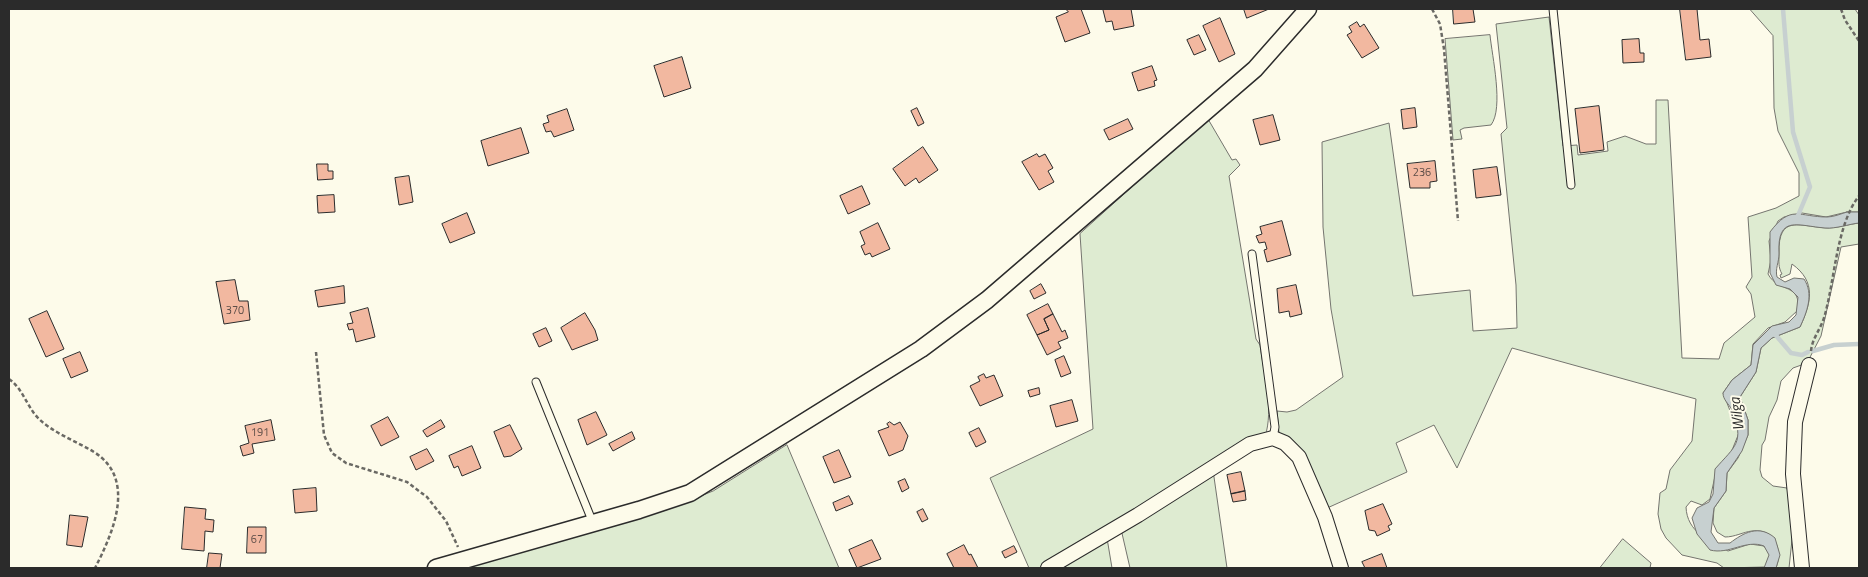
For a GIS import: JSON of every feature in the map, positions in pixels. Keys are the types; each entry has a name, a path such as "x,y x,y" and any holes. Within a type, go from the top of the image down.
{"street":[{"path":"436,568 593,524 690,493 939,337 987,300 1255,68 1308,9"},
{"path":"1802,568 1793,474 1795,422 1809,365"},
{"path":"1048,568 1138,515 1243,448 1273,438 1285,443 1298,457 1325,517 1341,568"}],"lane":[{"path":"1553,9 1571,185"},
{"path":"1252,254 1275,427 1273,438"},
{"path":"536,382 593,524"}],"path":[{"path":"1432,9 1440,24 1444,49 1458,221"},
{"path":"1841,9 1845,20 1859,41"},
{"path":"1809,365 1812,346 1823,321 1842,232 1851,206 1859,196"},
{"path":"316,352 324,435 332,452 346,463 406,482 427,497 446,521 464,560"},
{"path":"9,379 19,386 38,417 96,454 116,478 118,500 111,532 94,568"}],"green space":[{"path":"1750,9 1855,9 1859,15 1859,212 1847,212 1826,217 1802,213 1784,217 1778,221 1769,241 1771,260 1768,274 1772,280 1793,292 1798,302 1797,311 1785,322 1768,328 1753,344 1751,365 1732,380 1723,393 1739,433 1730,455 1717,467 1710,499 1702,505 1691,501 1686,507 1690,523 1700,535 1728,551 1750,544 1764,546 1770,555 1765,567 1724,568 1717,563 1682,555 1666,538 1661,529 1658,514 1660,493 1666,489 1670,470 1692,441 1696,399 1512,348 1457,468 1434,425 1396,443 1407,472 1325,509 1279,433 1277,411 1287,412 1296,410 1343,377 1331,309 1323,227 1322,142 1389,123 1413,296 1470,290 1473,331 1517,328 1516,285 1501,134 1507,128 1496,24 1549,17 1563,146 1577,145 1578,155 1608,151 1607,142 1625,136 1646,144 1656,144 1656,100 1668,100 1682,358 1719,359 1724,343 1755,317 1751,294 1746,287 1752,277 1748,217 1776,208 1799,196 1799,173 1778,131 1774,108 1773,36"},
{"path":"1490,35 1497,95 1495,117 1491,125 1460,130 1462,139 1453,140 1445,39"},
{"path":"1208,119 1232,160 1236,159 1240,165 1229,176 1256,339 1260,345 1267,391 1269,415 1265,437 1043,568 1029,568 990,478 1093,429 1080,234"},
{"path":"1859,223 1859,244 1841,247 1821,336 1807,363 1793,368 1781,381 1777,400 1769,417 1765,440 1762,445 1760,470 1762,477 1773,486 1787,488 1794,521 1789,568 1776,568 1778,548 1772,537 1760,531 1752,531 1725,537 1717,532 1713,523 1714,508 1726,491 1727,473 1738,458 1748,435 1748,420 1740,397 1756,372 1761,348 1772,338 1800,327 1807,310 1810,293 1805,278 1800,271 1792,264 1790,274 1781,278 1780,275 1782,274 1779,264 1782,232 1787,227 1793,225 1828,228"},
{"path":"787,445 839,568 466,568 666,510 713,491"},
{"path":"1213,470 1227,568 1130,568 1121,529"},
{"path":"1107,538 1112,568 1056,568"},
{"path":"1623,539 1651,563 1650,568 1600,568"}],"water":[{"name":"Wilga","path":"1847,212 1859,212 1859,223 1829,228 1791,225 1782,233 1779,241 1777,277 1785,282 1794,278 1804,279 1809,291 1807,309 1800,327 1772,338 1761,348 1756,372 1740,397 1748,420 1748,435 1742,451 1727,473 1726,491 1714,508 1711,532 1718,543 1730,543 1746,533 1757,531 1763,531 1775,538 1780,555 1776,568 1764,568 1769,555 1764,546 1751,544 1724,550 1710,550 1697,534 1692,518 1697,508 1709,502 1713,494 1715,469 1733,449 1738,437 1736,421 1723,393 1732,380 1751,365 1753,345 1772,326 1789,322 1796,315 1798,297 1790,289 1776,285 1770,273 1770,232 1777,223 1790,215 1830,217"}],"building":[{"path":"1066,9 1081,9 1090,33 1065,42 1056,17 1068,12"},
{"path":"1131,9 1134,26 1114,30 1112,21 1106,22 1103,10"},
{"path":"1244,9 1269,9 1247,18"},
{"path":"1453,9 1473,9 1475,22 1454,24"},
{"path":"1680,9 1697,9 1700,40 1709,39 1711,57 1686,60"},
{"path":"1220,18 1235,54 1219,62 1203,26"},
{"path":"1357,22 1360,27 1364,24 1379,48 1362,58 1347,35 1352,32 1349,27"},
{"path":"1199,35 1206,50 1194,55 1187,40"},
{"path":"1639,39 1640,53 1644,53 1644,62 1623,63 1622,40"},
{"path":"682,57 691,88 664,97 654,66"},
{"path":"1152,66 1157,80 1154,81 1155,86 1138,91 1132,73"},
{"path":"1599,106 1604,150 1580,153 1575,109"},
{"path":"917,108 924,123 918,126 911,111"},
{"path":"1415,108 1417,127 1403,129 1401,110"},
{"path":"567,109 574,130 554,137 551,131 546,132 543,124 549,122 547,116"},
{"path":"1273,115 1280,140 1260,145 1253,120"},
{"path":"1128,119 1133,129 1109,140 1104,130"},
{"path":"521,128 529,153 488,166 481,141"},
{"path":"923,147 938,170 919,183 916,178 905,186 893,169"},
{"path":"1037,154 1039,157 1045,154 1053,168 1048,171 1054,182 1039,190 1022,162"},
{"path":"1435,161 1437,181 1430,182 1430,188 1410,188 1407,164"},
{"path":"317,164 328,164 328,171 333,171 333,179 318,180"},
{"path":"1497,167 1501,195 1476,198 1473,170"},
{"path":"409,176 413,202 399,205 395,178"},
{"path":"862,186 870,204 848,214 840,196"},
{"path":"334,195 335,212 318,213 317,196"},
{"path":"467,213 475,233 450,243 442,224"},
{"path":"1282,221 1291,255 1267,262 1264,250 1267,249 1265,242 1259,243 1256,236 1262,234 1260,227"},
{"path":"878,223 890,249 872,257 870,253 865,255 861,246 865,244 860,232"},
{"path":"235,280 239,301 248,301 250,320 224,324 216,282"},
{"path":"1041,284 1046,293 1034,299 1030,291"},
{"path":"1296,285 1302,314 1290,317 1289,311 1279,313 1277,289"},
{"path":"344,286 345,303 318,307 315,291"},
{"path":"1048,304 1053,314 1044,319 1049,330 1037,335 1027,315"},
{"path":"368,308 375,337 356,342 353,329 349,330 347,324 353,323 350,313"},
{"path":"47,311 64,349 46,357 29,319"},
{"path":"585,313 595,330 598,340 572,350 561,328"},
{"path":"1053,314 1062,332 1065,330 1068,338 1058,342 1061,348 1047,355 1037,335 1049,330 1044,319"},
{"path":"546,328 552,341 539,347 533,334"},
{"path":"80,352 88,371 71,378 63,359"},
{"path":"1064,356 1071,373 1061,377 1055,360"},
{"path":"984,374 986,378 994,375 1003,396 980,406 970,386 980,381 978,377"},
{"path":"1039,388 1040,394 1030,397 1028,391"},
{"path":"1072,400 1078,421 1056,427 1050,406"},
{"path":"596,412 607,435 587,445 578,420"},
{"path":"388,417 399,437 381,446 371,426"},
{"path":"271,420 275,440 252,444 254,453 243,456 240,446 249,443 245,426"},
{"path":"441,420 445,427 427,437 423,431"},
{"path":"890,422 894,425 900,422 908,436 903,450 889,456 878,431 889,427 887,424"},
{"path":"510,425 522,449 511,456 504,457 494,432"},
{"path":"979,428 986,442 976,447 969,433"},
{"path":"632,432 635,439 613,451 609,444"},
{"path":"472,446 481,468 462,476 458,466 454,468 449,456"},
{"path":"427,449 434,461 416,470 410,457"},
{"path":"839,450 851,477 834,483 823,457"},
{"path":"1241,472 1245,491 1231,494 1227,475"},
{"path":"905,479 909,488 902,492 898,482"},
{"path":"316,488 317,511 295,513 293,490"},
{"path":"1245,491 1246,500 1233,502 1231,494"},
{"path":"849,496 853,504 836,511 833,503"},
{"path":"1383,504 1392,524 1388,526 1390,530 1377,536 1375,531 1369,530 1365,511"},
{"path":"185,507 206,509 205,519 214,520 213,532 205,531 204,551 182,549"},
{"path":"923,509 928,519 922,522 917,512"},
{"path":"70,515 88,517 82,547 67,545"},
{"path":"248,527 266,527 266,553 247,553"},
{"path":"872,540 881,559 857,568 849,550"},
{"path":"964,545 978,568 954,568 947,554"},
{"path":"1014,546 1017,552 1005,558 1002,552"},
{"path":"209,553 222,554 220,568 207,568"},
{"path":"1382,554 1387,568 1365,568 1362,562"}],"waterway":[{"path":"1783,9 1793,132 1810,187 1797,218"},
{"path":"1773,332 1791,353 1802,355 1808,352"},
{"path":"1813,351 1834,345 1859,344"}]}
